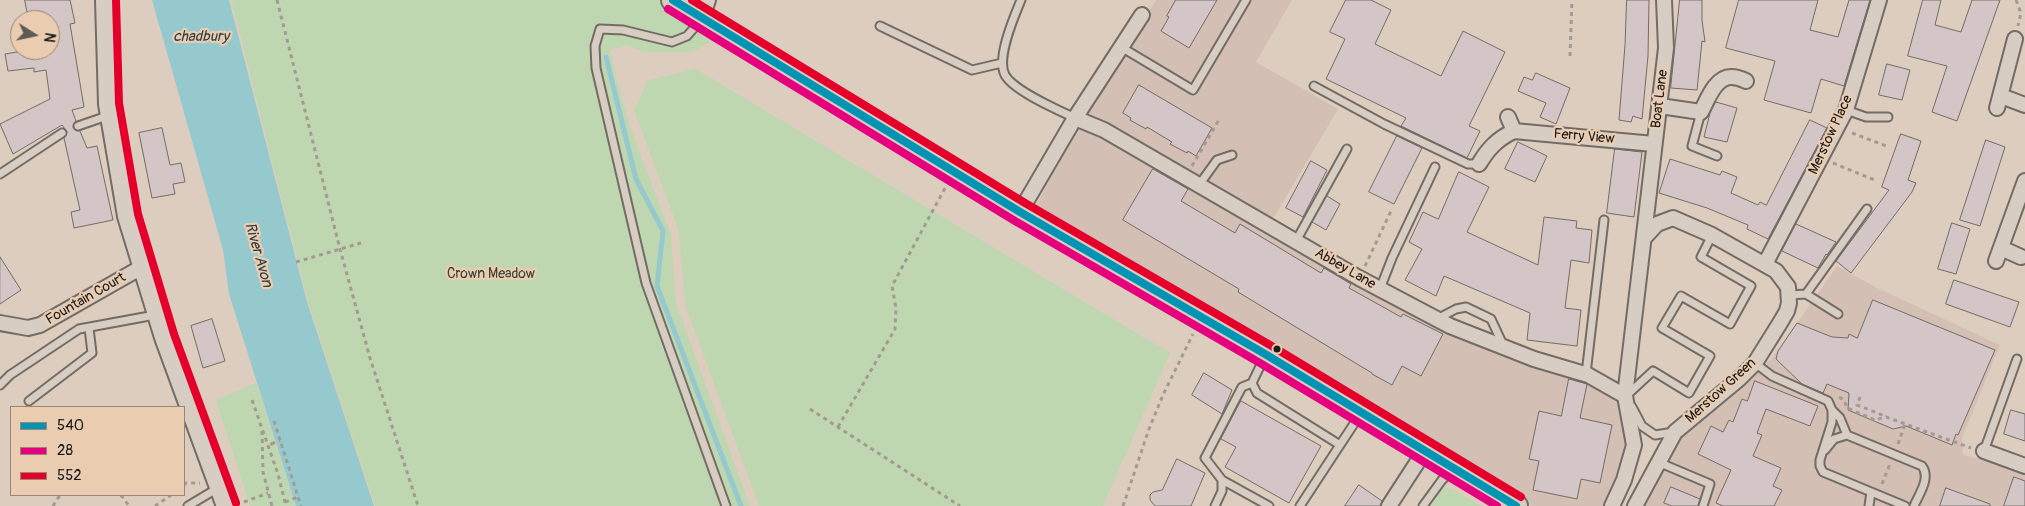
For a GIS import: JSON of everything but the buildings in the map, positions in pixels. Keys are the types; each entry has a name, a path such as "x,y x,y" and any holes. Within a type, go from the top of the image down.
{"main road":[{"path":"106,0 110,115 128,216 157,315 220,486 235,504"},
{"path":"672,0 705,9 953,172 1265,354 1516,506"}],"street":[{"name":"Boat Lane","path":"1649,197 1666,48 1664,0"},
{"name":"Merstow Place","path":"1766,264 1846,110 1879,0"},
{"path":"1020,212 1075,118 1142,15"},
{"path":"2014,39 1999,102 2025,105"},
{"path":"1660,106 1701,112 1715,87 1722,80 1730,77 1746,81"},
{"path":"1479,164 1500,137 1514,131 1508,117"},
{"name":"Abbey Lane","path":"1075,118 1104,130 1359,278 1437,319 1534,359 1586,374 1626,396"},
{"name":"Ferry View","path":"1514,131 1654,144"},
{"path":"2021,258 1998,255 2025,181"},
{"path":"1649,197 1673,218 1712,235 1766,264 1782,277 1788,287 1789,295"},
{"path":"1612,506 1624,480 1634,445 1626,396 1649,197"},
{"path":"1645,237 1657,224 1673,218"},
{"name":"Fountain Court","path":"0,323 28,328 40,325 142,267"},
{"name":"Merstow Green","path":"1635,506 1675,432 1740,378 1755,363 1787,311 1789,295"},
{"path":"1984,451 2025,466"},
{"path":"1389,506 1424,452"}],"lane":[{"path":"880,26 972,70 1002,64 1010,26 1021,0"},
{"path":"1121,46 1193,90 1246,0"},
{"path":"705,9 687,36 672,42 623,30 600,29 595,46 596,68 646,283 726,506"},
{"name":"Abbey Lane","path":"1002,64 1005,76 1023,91 1075,118"},
{"path":"1314,86 1384,124 1459,160 1468,164 1479,164"},
{"path":"1846,110 1866,117 1888,117"},
{"path":"1701,112 1692,146 1717,156"},
{"path":"78,126 110,115"},
{"path":"0,174 62,133"},
{"path":"1296,241 1347,148"},
{"path":"1199,185 1217,160 1232,155"},
{"path":"1380,289 1392,258 1435,167"},
{"path":"1806,294 1867,209"},
{"path":"1586,374 1604,220"},
{"path":"1626,396 1653,372 1689,393 1710,356 1662,328 1681,296 1730,324 1751,286 1701,257 1712,235"},
{"path":"1789,295 1806,294 1838,314"},
{"path":"1437,319 1466,306 1491,319 1504,347"},
{"path":"0,385 10,375 79,329 157,315"},
{"path":"28,401 92,353 89,328"},
{"path":"1265,354 1252,383 1242,387 1205,458 1222,480 1269,506"},
{"path":"1984,451 2017,359"},
{"path":"1755,363 1772,376 1828,401 1832,410 1840,418 1847,435"},
{"path":"1252,383 1257,393 1340,445"},
{"name":"Merstow Green","path":"1626,396 1642,426 1655,435 1675,432"},
{"path":"1832,410 1832,422 1820,466 1823,472 1905,506"},
{"path":"1300,506 1361,413"},
{"path":"1823,453 1834,439 1847,435 1922,466 1926,471 1926,477 1914,506"},
{"path":"1658,462 1710,484 1703,506"},
{"path":"1424,506 1442,480 1454,468"},
{"path":"1215,506 1222,491 1222,480"},
{"path":"188,506 220,486"},
{"path":"1869,506 1871,492"}],"path":[{"path":"277,0 340,250 370,358 418,506"},
{"path":"1570,56 1572,0"},
{"path":"2014,39 2021,13 2016,0"},
{"path":"1186,178 1220,118"},
{"path":"1837,127 1890,148"},
{"path":"1821,158 1877,181"},
{"path":"838,427 895,329 896,308 892,286 953,172"},
{"path":"1359,278 1390,211"},
{"path":"296,262 361,243"},
{"path":"1123,506 1163,396 1201,318"},
{"path":"1837,396 1844,400 1847,408 1875,420 1886,417"},
{"path":"1860,397 1857,405 1958,444 1984,451"},
{"path":"252,400 286,504 298,497"},
{"path":"810,409 960,506"},
{"path":"274,422 301,506"},
{"path":"262,428 263,472 272,506"},
{"path":"268,445 280,440"},
{"path":"268,445 274,443"},
{"path":"235,504 268,493"},
{"path":"155,506 170,496"}],"shaded area":[{"path":"1156,0 1292,0 1256,62 1338,109 1270,224 1450,323 1627,395 1629,437 1617,481 1604,506 1532,506 1488,478 1033,212 1078,125"},
{"path":"1837,266 1877,288 2000,345 1962,438 1963,455 2025,469 2025,506 1635,506 1675,432 1760,366 1771,360"}],"green space":[{"name":"Crown Meadow","path":"231,0 664,0 723,34 693,52 643,52 627,45 610,50 631,129 671,235 676,303 750,506 375,506 308,302"},
{"path":"696,69 1170,353 1103,506 759,506 685,305 679,231 634,110 648,80"},
{"path":"256,383 296,506 250,506 216,400"},
{"path":"1443,488 1452,489 1481,506 1431,506"}],"water":[{"name":"chadbury","path":"152,0 229,0 307,302 374,506 296,506 229,294 223,250"}],"waterway":[{"path":"606,57 636,179 663,231 657,286 741,506"}],"transit line":[{"name":"552","path":"116,0 119,103 138,214 174,334 236,503"},
{"name":"540","path":"673,0 1020,212 1265,354 1516,506"},
{"name":"552","path":"692,0 1025,203 1270,345 1521,497"},
{"name":"28","path":"668,9 1015,221 1260,363 1497,506"}],"water label":[{"name":"River Avon","path":"258,255"}]}
